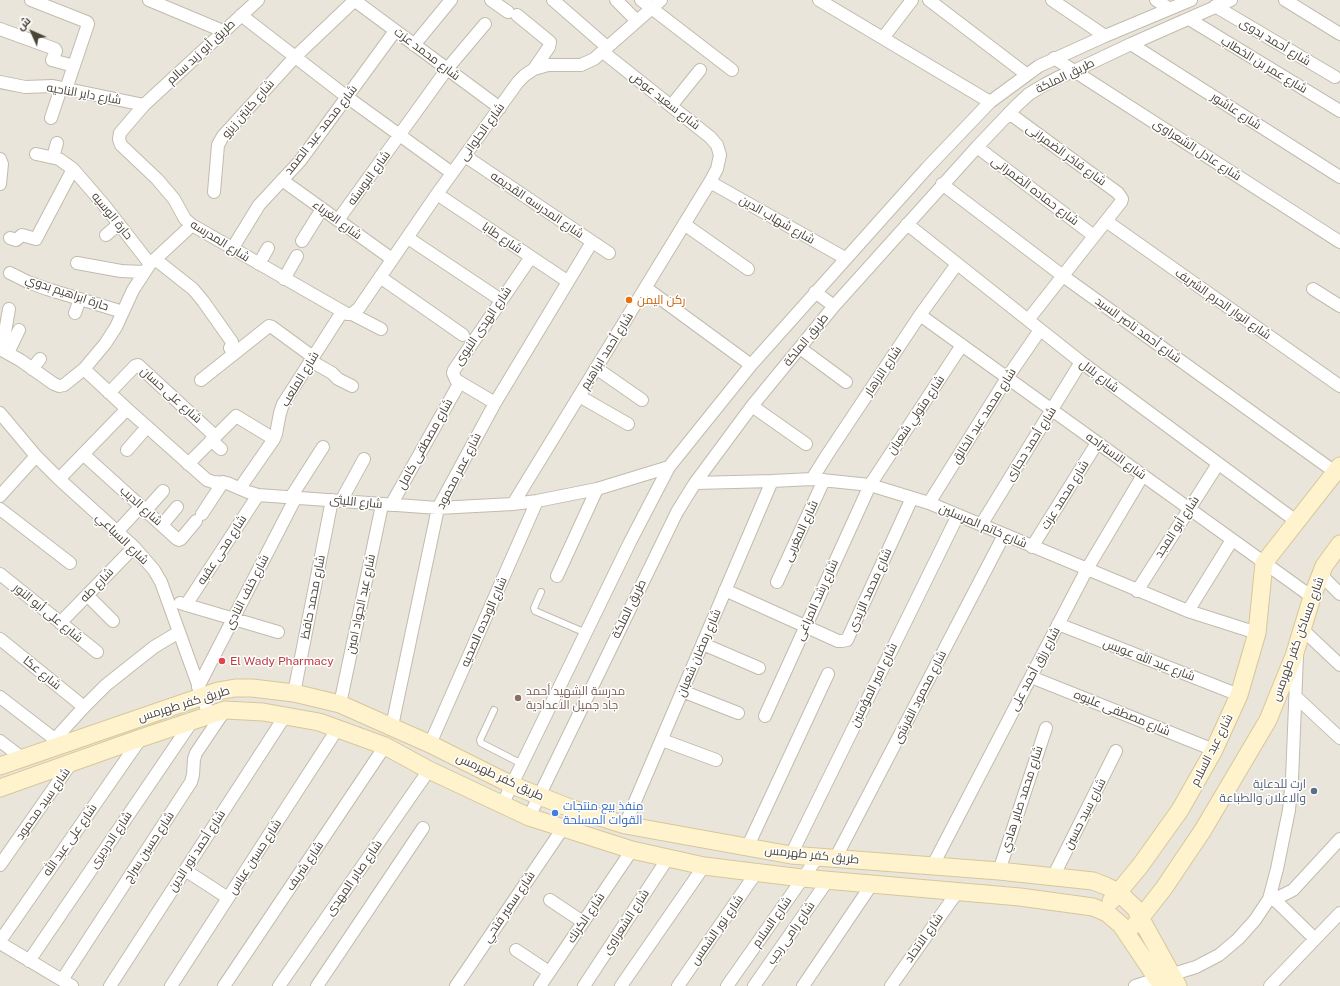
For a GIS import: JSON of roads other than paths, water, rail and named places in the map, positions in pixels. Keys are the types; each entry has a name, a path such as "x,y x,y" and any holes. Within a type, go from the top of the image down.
{"street":[{"path":"32,0 88,24 74,66 63,88 52,118"},
{"path":"149,0 224,31"},
{"name":"طريق أبو زيد سالم","path":"144,105 258,0"},
{"name":"شارع محمد عزت","path":"355,0 500,108"},
{"name":"شارع كابتن زيزو","path":"214,192 218,145 223,136 295,57 355,0"},
{"path":"414,45 451,0"},
{"name":"شارع الحلوانى","path":"347,313 359,308 464,156 518,82 534,68 549,46 550,42 513,14 491,0"},
{"name":"شارع سعيد عوض","path":"553,0 605,49 671,106 710,137 717,145 720,155"},
{"path":"616,0 637,21"},
{"path":"641,0 732,70"},
{"path":"534,68 548,65 581,65 594,59 660,0"},
{"path":"818,0 990,102"},
{"path":"883,38 912,0"},
{"path":"929,0 1026,74"},
{"path":"1052,0 1105,36"},
{"path":"1156,0 1170,9"},
{"name":"طريق الملكة","path":"502,805 630,542 669,466 751,365 844,258 990,102 1026,74 1054,58 1191,0"},
{"name":"طريق الملكة","path":"528,816 677,512 695,483 752,406 834,306 942,184 1029,94 1059,77 1231,0"},
{"path":"1285,0 1340,34"},
{"name":"شارع أحمد بدوى","path":"1216,6 1335,77"},
{"path":"241,15 347,97 452,174"},
{"name":"شارع عمر بن الخطاب","path":"1189,19 1340,111"},
{"name":"شارع البوسته","path":"338,220 447,69 485,24"},
{"path":"0,29 55,49 56,51 52,60 74,66"},
{"name":"شارع محمد عبد الصمد","path":"232,249 259,205 300,161 396,30"},
{"name":"شارع عاشور","path":"1132,44 1340,177"},
{"name":"شارع عادل الشعراوى","path":"1054,58 1340,242"},
{"path":"671,106 700,70"},
{"name":"شارع داير الناحيه","path":"0,82 25,87 48,86 63,88 144,105"},
{"name":"شارع المدرسه","path":"144,105 120,133 119,139 121,145 157,178 174,199 185,219 192,225 284,279 347,313 381,329"},
{"name":"شارع فاخر الَضمرانى","path":"1009,113 1118,193 1122,199 1121,202 1106,221"},
{"path":"53,157 57,143"},
{"name":"شارع حماده الَضمرانى","path":"977,147 1094,236"},
{"name":"حارة الوسيه","path":"36,154 53,157 65,162 73,169 119,224 150,265 193,289 203,300 232,343 230,348 234,354"},
{"name":"شارع أحمد ابراهيم","path":"513,504 710,182 717,169 720,155"},
{"name":"شارع المدرسه القديمه","path":"464,156 609,253"},
{"path":"0,159 2,164 0,184"},
{"path":"10,238 16,240 22,235 36,239 73,169"},
{"name":"شارع الغرباء","path":"282,180 392,259"},
{"name":"شارع شهاب الدين","path":"710,182 844,258"},
{"name":"شارع أحمد ناصر السيد","path":"942,184 1063,276 1337,469"},
{"name":"شارع طابا","path":"437,194 567,281"},
{"path":"302,241 322,209"},
{"path":"1028,320 1106,221"},
{"name":"شارع انوار الحرم الشريف","path":"1106,221 1340,386"},
{"path":"106,235 119,224"},
{"path":"684,224 748,269"},
{"name":"شارع بلال","path":"907,224 1081,362 1296,521"},
{"path":"3,351 49,381 59,386 64,385 84,369 104,344 116,327 133,290 150,265 192,225"},
{"path":"408,238 501,300"},
{"name":"شارع عمر محمود","path":"392,726 438,508 495,403 567,281 592,242"},
{"path":"259,264 268,248"},
{"path":"284,279 296,256"},
{"name":"شارع الهدى النبوى","path":"495,403 460,382 454,377 454,370 531,257"},
{"path":"78,263 121,271 150,265"},
{"name":"شارع الازهار","path":"818,479 827,455 920,315 957,264"},
{"name":"حارة ابراهيم بدوي","path":"10,273 46,289 123,312"},
{"path":"380,277 463,335"},
{"path":"646,288 751,365"},
{"path":"1313,289 1340,306"},
{"path":"815,292 834,306"},
{"path":"75,313 80,299"},
{"path":"3,351 9,309"},
{"name":"شارع الملعب","path":"240,488 274,439 283,404 312,359 347,313"},
{"name":"شارع الاستراحه","path":"920,315 1312,597"},
{"path":"201,380 269,326 312,359 332,372 338,379 352,386"},
{"path":"3,351 20,330"},
{"name":"شارع محمد عبد الخالق","path":"929,503 1007,378 1040,330"},
{"name":"شارع متولي شعبان","path":"870,485 962,345"},
{"path":"800,348 846,382"},
{"path":"32,369 40,359"},
{"name":"شارع أحمد حجازى","path":"981,525 1081,362"},
{"name":"شارع على حسان","path":"109,393 135,366 138,365 213,438"},
{"path":"596,368 642,400"},
{"name":"شارع الليثى","path":"84,369 147,427 165,448 188,464 207,480 213,482 223,482 258,495 438,508 513,504 537,501 597,489 669,466"},
{"name":"شارع مصطفى كامل","path":"386,505 460,382"},
{"path":"579,396 628,424"},
{"path":"752,406 806,444"},
{"path":"59,479 127,409"},
{"name":"شارع السباعي","path":"0,413 36,456 59,479 134,547 154,570 161,582 209,715"},
{"path":"188,464 236,416 274,439"},
{"path":"127,450 147,427"},
{"path":"213,438 221,449"},
{"name":"شارع محمد عزت","path":"1032,547 1097,443"},
{"name":"شارع خلف النادى","path":"200,692 294,497 323,447"},
{"name":"شارع الديب","path":"83,454 180,540 199,518 223,482"},
{"path":"0,496 36,456"},
{"name":"شارع محمد حافظ","path":"294,693 336,500 364,459"},
{"name":"شارع أبو المجد","path":"1137,590 1218,464"},
{"path":"1264,563 1337,469"},
{"name":"شارع رزق أحمد على","path":"933,865 1087,569 1143,475"},
{"name":"شارع خاتم المرسلين","path":"695,483 818,479 870,485 929,503 1188,611 1257,633"},
{"name":"شارع المغربى","path":"777,582 818,479"},
{"name":"شارع رمضان شعبان","path":"625,826 772,481"},
{"name":"شارع رشد المراغى","path":"764,716 870,485"},
{"path":"557,576 597,489"},
{"path":"117,532 163,492"},
{"name":"شارع محى عقبه","path":"186,605 258,495"},
{"name":"شارع محمد الزيدى","path":"805,626 838,641 847,640 912,498"},
{"name":"شارع الوحده الصحيه","path":"430,744 537,501"},
{"name":"شارع عبد الجواد امين","path":"340,704 386,505"},
{"path":"162,525 177,507"},
{"path":"0,509 70,563"},
{"name":"شارع امير المؤمنين","path":"791,855 958,515"},
{"name":"شارع محمود القرشى","path":"835,859 1004,535"},
{"path":"1188,611 1232,540"},
{"name":"شارع مساكن كفر طهرمس","path":"1127,934 1164,888 1203,830 1260,735 1281,692 1300,638 1312,597 1329,558 1340,544"},
{"name":"شارع طه","path":"60,623 134,547"},
{"name":"شارع عبد السلام","path":"1102,910 1140,866 1180,810 1214,750 1239,695 1257,633 1264,563"},
{"name":"شارع على أبو النور","path":"0,574 97,652"},
{"path":"1321,576 1340,594"},
{"path":"725,590 805,626"},
{"path":"87,595 113,620"},
{"path":"167,599 278,632"},
{"name":"شارع عبد الله عويس","path":"1058,624 1239,695"},
{"path":"0,697 58,742 84,707 130,666 154,647 178,632"},
{"path":"1300,638 1340,665"},
{"path":"1135,986 1168,981 1219,955 1238,939 1255,920 1271,898 1289,810 1300,638"},
{"name":"شارع عكا","path":"0,639 84,707"},
{"path":"703,644 759,668"},
{"path":"747,848 828,674"},
{"name":"شارع مصطفى عليوه","path":"1031,677 1214,750"},
{"name":"طريق كفر طهرمس","path":"0,766 58,742 200,692 235,688 252,688 294,693 340,704 392,726 512,785 570,808 625,826 791,855 933,865 1093,881 1118,892 1127,900 1141,918 1168,981"},
{"path":"682,691 738,713"},
{"path":"1296,697 1340,738"},
{"name":"طريق كفر طهرمس","path":"0,788 225,710 263,712 319,722 338,728 385,746 430,770 528,816 632,850 704,866 756,873 958,891 1093,907 1102,910 1114,918 1168,981"},
{"name":"شارع حسين سراج","path":"67,983 191,782 196,753 225,710"},
{"name":"شارع أحمد نور الدين","path":"110,986 285,716"},
{"name":"شارع الدرديرى","path":"29,961 193,720"},
{"name":"شارع حسين عباس","path":"172,986 338,728"},
{"name":"شارع محمد صابر هادي","path":"999,871 1046,728"},
{"name":"شارع على عبد الله","path":"0,942 141,738"},
{"path":"662,740 716,760"},
{"path":"0,741 22,758"},
{"name":"شارع شريف","path":"224,986 385,746"},
{"name":"شارع سيد حسين","path":"1053,877 1116,751"},
{"name":"شارع سيد محمود","path":"0,865 72,762"},
{"name":"شارع صابر المهدى","path":"279,986 430,770"},
{"path":"317,986 423,828"},
{"name":"شارع سمير فتحي","path":"460,984 563,828"},
{"path":"1271,898 1281,896 1292,890 1340,839"},
{"name":"شارع الكرنك","path":"540,986 632,850"},
{"name":"شارع الشعراوى","path":"584,986 668,858"},
{"name":"شارع السلام","path":"727,986 817,858"},
{"path":"621,986 704,866"},
{"path":"185,870 228,898"},
{"name":"شارع نور الشمس","path":"678,986 756,873"},
{"name":"شارع رامى رجب","path":"754,986 828,880"},
{"path":"803,986 872,884"},
{"name":"شارع الاتحاد","path":"892,986 958,891"},
{"path":"1271,898 1315,939"},
{"path":"550,900 583,922"},
{"path":"1270,986 1340,913"},
{"path":"0,942 67,983"},
{"path":"516,950 549,972"}],"lane":[{"path":"541,592 534,611 586,633"},
{"path":"494,710 480,740 481,743 522,764"}],"place":[{"name":"ركن اليمن","path":"629,300"},
{"name":"El Wady Pharmacy","path":"222,661"},
{"name":"مدرسة الشهيد أحمد جاد جميل الاعدادية","path":"518,698"},
{"name":"ارت للدعاية والاعلان والطباعة","path":"1314,791"},
{"name":"منفذ بيع منتجات القوات المسلحة","path":"555,813"}]}
